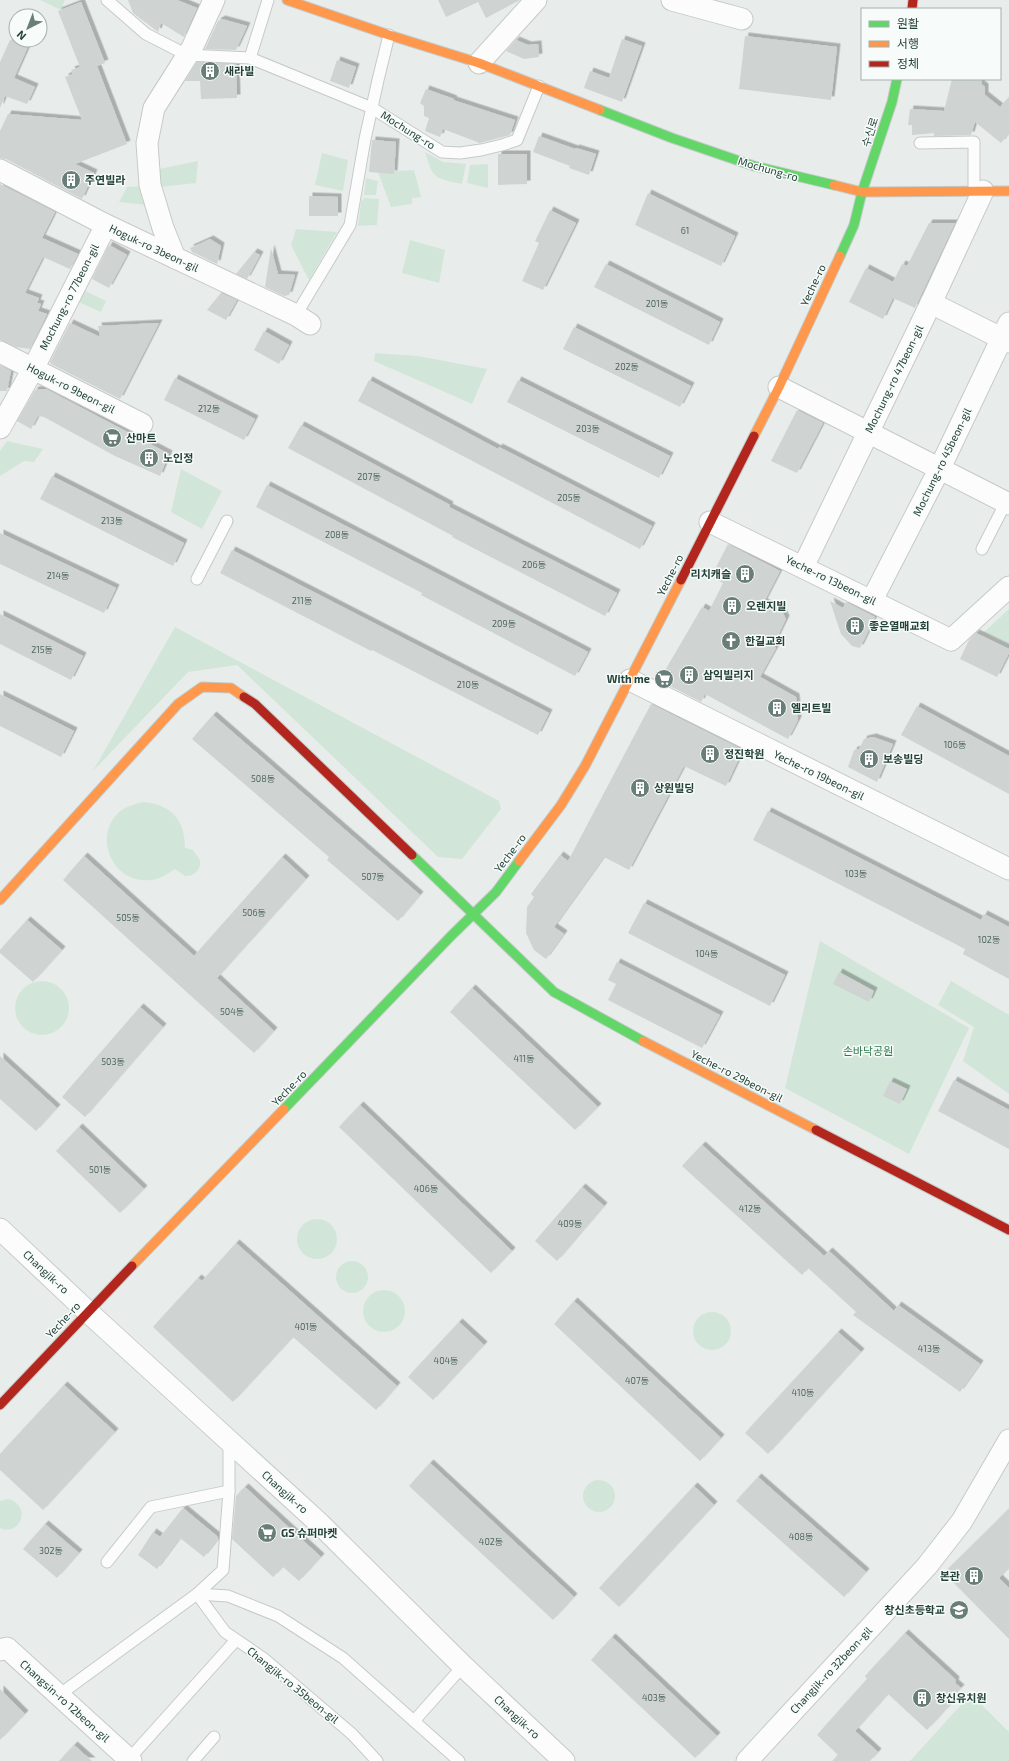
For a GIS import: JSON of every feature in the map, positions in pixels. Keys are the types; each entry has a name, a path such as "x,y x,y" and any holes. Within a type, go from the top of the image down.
{"street":[{"path":"175,258 163,228 150,185 147,144 154,108 187,55 214,0"},
{"name":"Mochung-ro","path":"287,0 389,35 479,63 672,138 754,166 862,192 1009,191"},
{"path":"479,63 536,0"},
{"path":"672,0 742,19"},
{"name":"수신로","path":"862,192 892,102 897,80"},
{"name":"Hoguk-ro 3beon-gil","path":"0,170 106,225 303,320"},
{"name":"Mochung-ro 47beon-gil","path":"803,567 931,304 979,191"},
{"name":"Yeche-ro","path":"0,1405 88,1312 496,892 561,805 585,766 630,680 779,387 854,225 862,192"},
{"name":"Mochung-ro 77beon-gil","path":"0,428 33,368 106,225"},
{"path":"931,304 1007,335"},
{"name":"Mochung-ro 45beon-gil","path":"872,600 1007,335"},
{"name":"Hoguk-ro 9beon-gil","path":"0,352 142,424"},
{"path":"779,387 1008,501"},
{"name":"Yeche-ro 13beon-gil","path":"710,522 952,640 1009,586"},
{"name":"Yeche-ro 19beon-gil","path":"630,680 1009,869"},
{"name":"Yeche-ro 29beon-gil","path":"0,900 178,704 202,687 231,688 255,704 554,992 660,1050 1009,1230"},
{"name":"Changjik-ro","path":"0,1229 322,1527 463,1666 564,1761"},
{"name":"Changjik-ro 32beon-gil","path":"751,1760 927,1566 962,1521 1009,1440"},
{"name":"Changsin-ro 12beon-gil","path":"0,1650 8,1648 130,1760"}],"lane":[{"name":"Mochung-ro","path":"107,0 146,34 187,55 250,58 372,108 442,152 460,153 502,145 517,140 539,86"},
{"path":"250,58 268,0"},
{"path":"303,320 350,225 372,108 389,35"},
{"path":"920,143 974,142 979,191"},
{"path":"982,550 1008,501"},
{"path":"197,579 227,521"},
{"path":"59,1695 197,1594 222,1570 229,1491 229,1441"},
{"path":"107,1562 151,1507 229,1491"},
{"path":"197,1594 228,1596 278,1616 343,1658 459,1761"},
{"name":"Changjik-ro 35beon-gil","path":"197,1594 225,1632 263,1658 352,1734 377,1761"},
{"name":"Changsin-ro 12beon-gil","path":"130,1760 236,1640"},
{"path":"414,1721 463,1666"},
{"path":"193,1761 214,1737"}],"green space":[{"path":"40,0 65,0 61,10"},
{"path":"425,152 443,162 466,164 462,184 436,176 430,168"},
{"path":"322,153 348,160 343,191 315,185"},
{"path":"198,161 196,183 160,187 159,169"},
{"path":"488,164 488,188 467,183 470,165"},
{"path":"414,170 421,197 412,198 412,204 391,207 378,172"},
{"path":"366,178 378,181 376,195 364,195"},
{"path":"143,186 147,205 119,202 127,187"},
{"path":"364,198 379,199 377,225 358,226 361,202"},
{"path":"296,229 337,232 309,280 291,245"},
{"path":"410,240 445,250 439,283 402,273"},
{"path":"79,288 106,301 101,312 74,300"},
{"path":"375,353 418,356 487,369 472,404 374,361"},
{"path":"7,441 43,449 34,462 24,461 0,476 0,451"},
{"path":"181,469 222,491 202,529 171,512"},
{"path":"1009,609 1009,644 984,632"},
{"path":"175,627 499,801 501,809 462,859 438,857 237,665 188,672 93,771"},
{"path":"142,802 161,806 174,815 179,821 185,848 193,850 200,860 197,872 189,876 185,876 175,869 157,879 150,880 138,879 127,875 118,868 111,858 108,847 107,836 110,824 117,814 129,806"},
{"name":"손바닥공원","path":"820,941 969,1028 909,1154 785,1088"},
{"path":"42,981 52,983 61,989 67,998 69,1008 67,1018 61,1027 52,1033 42,1035 32,1033 23,1027 17,1018 15,1008 17,998 23,989 32,983"},
{"path":"951,981 1009,1015 1009,1094 963,1061 974,1027 938,1005"},
{"path":"317,1219 325,1221 331,1225 335,1231 337,1239 335,1247 331,1253 325,1257 317,1259 309,1257 303,1253 299,1247 297,1239 299,1231 303,1225 309,1221"},
{"path":"349,1261 355,1261 364,1265 368,1277 364,1289 355,1293 349,1293 340,1289 336,1280 336,1274 340,1265"},
{"path":"380,1290 388,1290 396,1293 402,1299 405,1311 402,1323 396,1329 388,1332 380,1332 372,1329 366,1323 363,1315 363,1307 366,1299 372,1293"},
{"path":"708,1312 716,1312 723,1315 728,1320 731,1331 728,1342 723,1347 716,1350 708,1350 701,1347 696,1342 693,1335 693,1327 696,1320 701,1315"},
{"path":"596,1480 602,1480 612,1487 615,1496 614,1502 608,1509 602,1512 596,1512 586,1505 583,1499 583,1493 590,1483"},
{"path":"8,1499 15,1502 20,1507 22,1513 18,1524 7,1530 0,1528 0,1501"},
{"path":"971,1694 1009,1732 1009,1761 910,1761"}],"building":[{"path":"128,0 177,0 197,8 184,37 161,23 158,32 133,13"},
{"path":"438,0 520,0 486,18 478,2 446,17"},
{"path":"81,2 105,63 97,66 127,144 75,164 94,173 82,199 6,159 0,158 0,131 8,114 82,120 65,77 73,74 71,70 80,67 58,11"},
{"path":"222,19 247,26 236,50 205,49 218,21"},
{"path":"745,36 837,47 831,100 739,89"},
{"path":"622,39 642,46 622,102 584,88 590,71 609,78"},
{"path":"516,40 528,45 538,44 539,57 524,59 506,51"},
{"path":"8,44 8,48 27,48 14,78 35,87 27,104 5,96 0,108 0,62"},
{"path":"337,60 356,67 349,88 330,81"},
{"name":"새라빌","path":"197,62 236,64 237,98 201,99 200,81 185,81"},
{"path":"952,80 982,80 981,84 985,87 985,95 1000,107 1009,97 1009,133 1001,143 975,122 971,135 934,136 934,133 912,135 912,125 908,125 910,109 944,111"},
{"path":"426,89 454,99 453,100 515,120 510,135 480,143 443,129 440,137 425,131 429,118 424,116 424,106 420,103"},
{"path":"539,136 575,149 576,148 596,154 589,175 533,152"},
{"path":"372,140 396,142 394,174 369,172"},
{"path":"498,154 527,154 527,184 498,185"},
{"path":"0,184 55,212 42,238 78,254 70,269 43,257 25,293 39,298 37,303 41,304 38,311 47,314 30,349 16,347 0,340"},
{"path":"648,193 735,236 721,266 635,225"},
{"path":"309,196 338,197 338,216 309,216"},
{"path":"550,210 576,223 543,290 522,281 539,243 535,241"},
{"path":"929,223 955,223 915,308 893,298 883,319 849,302 866,268 893,282 902,264 907,266"},
{"path":"210,239 221,246 217,264 192,252 190,248"},
{"path":"109,245 127,255 109,288 92,279"},
{"path":"271,248 278,274 295,275 289,295 284,296 265,287"},
{"path":"254,252 260,255 247,279 236,274"},
{"path":"606,264 720,322 709,345 594,287"},
{"path":"221,293 237,300 226,320 207,310"},
{"path":"70,323 100,337 98,326 159,323 120,399 51,364 50,362"},
{"path":"574,327 691,386 680,407 563,349"},
{"path":"264,331 289,345 279,364 254,350"},
{"path":"0,365 11,371 7,391 0,391"},
{"path":"175,378 255,419 244,440 164,400"},
{"path":"369,380 498,449 499,447 652,526 640,549 358,401"},
{"path":"518,380 670,456 659,478 507,402"},
{"path":"46,389 169,454 160,476 115,456 44,417 38,416 31,429 17,421 35,390"},
{"path":"797,410 823,423 797,473 771,461"},
{"path":"301,425 450,505 449,507 617,593 605,616 452,537 453,536 288,448"},
{"path":"52,476 184,543 173,566 40,499"},
{"path":"267,485 588,652 575,676 421,595 422,593 256,507"},
{"path":"0,533 116,588 104,613 0,564"},
{"path":"728,544 780,571 764,602 783,613 786,619 773,646 776,648 760,677 796,697 798,720 788,739 705,694 701,702 662,682 663,680 660,679 702,607 709,611 723,583 711,577"},
{"path":"232,550 549,713 538,735 220,573"},
{"name":"좋은열매교회","path":"830,601 843,608 846,602 875,617 860,648 852,646 841,634"},
{"path":"0,614 83,656 71,680 0,644"},
{"path":"976,633 1009,649 1009,653 997,677 960,659 969,640"},
{"path":"0,694 74,731 61,757 0,726"},
{"path":"651,704 743,750 726,786 684,766 629,870 604,857 554,927 564,934 546,959 534,950 526,933 527,907 534,897 531,894 560,855 568,861"},
{"path":"917,706 1009,756 1009,794 901,735"},
{"path":"213,715 420,895 398,921 327,860 329,857 192,739"},
{"name":"보송빌딩","path":"873,737 893,744 877,782 848,767 854,750 859,749 864,739"},
{"path":"768,811 981,920 984,914 1009,927 1009,979 963,954 965,949 753,840"},
{"path":"84,856 194,956 282,857 306,879 217,978 274,1031 254,1053 63,880"},
{"path":"644,903 785,975 770,1006 628,933"},
{"path":"27,920 62,950 33,982 0,953 0,950"},
{"path":"617,962 720,1015 702,1048 608,1000 616,984 608,980"},
{"path":"839,972 874,991 869,1002 833,984"},
{"path":"472,988 598,1107 575,1130 450,1012"},
{"path":"140,1007 163,1027 85,1117 62,1097"},
{"path":"0,1056 57,1108 36,1131 0,1099"},
{"path":"954,1080 1009,1110 1009,1149 938,1111"},
{"path":"890,1081 907,1089 900,1104 883,1096"},
{"path":"360,1105 512,1251 491,1273 339,1127"},
{"path":"79,1127 144,1189 120,1213 56,1151"},
{"path":"702,1145 824,1256 829,1251 894,1311 898,1305 980,1364 960,1392 853,1315 856,1312 808,1268 802,1275 682,1166"},
{"path":"582,1187 604,1206 557,1261 535,1241"},
{"path":"236,1243 397,1386 376,1410 293,1337 233,1402 153,1327 198,1278 202,1281"},
{"path":"574,1301 721,1438 700,1461 554,1324"},
{"path":"459,1322 484,1345 433,1400 408,1377"},
{"path":"838,1332 861,1352 768,1454 745,1433"},
{"path":"64,1385 115,1432 43,1510 0,1470 0,1454"},
{"path":"430,1463 574,1597 553,1620 409,1486"},
{"path":"758,1477 866,1572 844,1597 736,1501"},
{"path":"694,1486 714,1505 619,1607 599,1588"},
{"path":"245,1487 321,1557 299,1581 283,1567 273,1577 232,1539 236,1496"},
{"path":"183,1508 218,1537 218,1539 204,1557 180,1538 157,1569 138,1555 153,1532 160,1537"},
{"name":"본관","path":"1009,1509 1009,1568 999,1578 1009,1588 1009,1639 944,1573"},
{"path":"45,1524 79,1553 57,1578 23,1549"},
{"name":"창신유치원","path":"905,1633 956,1680 955,1683 961,1688 948,1701 950,1705 927,1730 888,1694 855,1731 878,1752 870,1761 832,1761 838,1755 817,1735 867,1679 865,1676"},
{"path":"612,1637 717,1736 695,1758 591,1660"},
{"path":"0,1689 25,1714 0,1740"},
{"path":"74,1745 92,1761 59,1761"}],"traffic: fast":[{"path":"840,256 854,225 862,192 892,102 897,80"},
{"path":"600,110 672,138 754,166 834,185"},
{"path":"412,855 554,992 643,1041"},
{"path":"284,1109 450,937 496,892 519,861"}],"traffic: slow":[{"path":"287,0 389,35 479,63 600,110"},
{"path":"834,185 862,192 1009,191"},
{"path":"754,436 779,387 840,256"},
{"path":"519,861 561,805 585,766 681,580"},
{"path":"0,900 178,704 202,687 231,688 244,697"},
{"path":"643,1041 816,1130"},
{"path":"132,1266 284,1109"}],"traffic: jam":[{"path":"912,8 913,0"},
{"path":"681,580 754,436"},
{"path":"244,697 255,704 412,855"},
{"path":"816,1130 1009,1230"},
{"path":"0,1405 132,1266"}],"place":[{"name":"새라빌","path":"210,71"},
{"name":"주연빌라","path":"71,180"},
{"name":"산마트","path":"112,438"},
{"name":"노인정","path":"149,458"},
{"name":"리치캐슬","path":"745,574"},
{"name":"오렌지빌","path":"732,606"},
{"name":"좋은열매교회","path":"855,626"},
{"name":"한길교회","path":"731,641"},
{"name":"삼익빌리지","path":"689,675"},
{"name":"With me","path":"664,679"},
{"name":"엘리트빌","path":"777,708"},
{"name":"정진학원","path":"710,754"},
{"name":"보송빌딩","path":"869,759"},
{"name":"상원빌딩","path":"640,788"},
{"name":"GS 슈퍼마켓","path":"267,1533"},
{"name":"본관","path":"974,1576"},
{"name":"창신초등학교","path":"959,1610"},
{"name":"창신유치원","path":"922,1698"}]}
